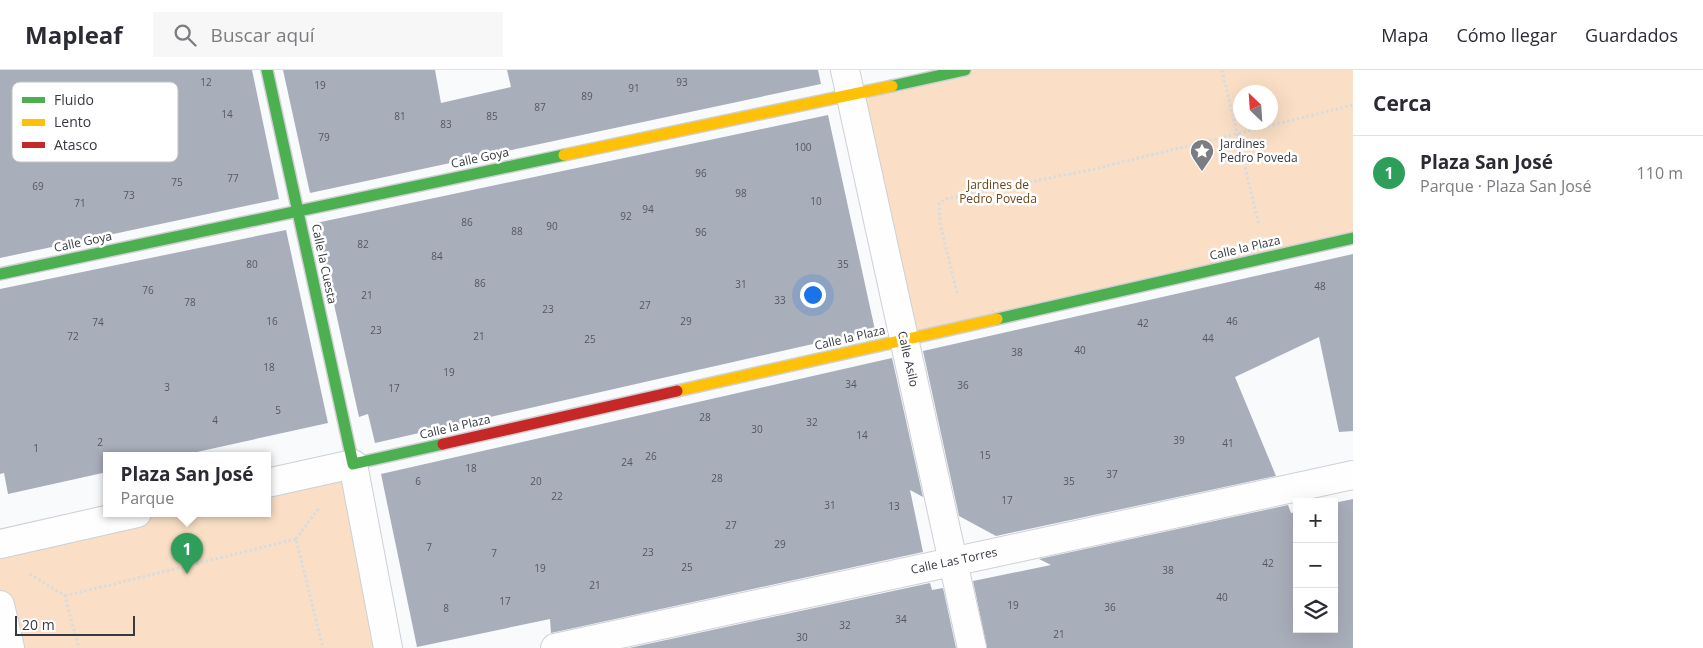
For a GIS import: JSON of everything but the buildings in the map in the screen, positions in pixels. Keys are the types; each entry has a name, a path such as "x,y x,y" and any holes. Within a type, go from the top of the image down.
{"street":[{"name":"Calle la Cuesta","path":"268,70 352,464"},
{"name":"Calle Goya","path":"0,274 298,210 847,82 965,70"},
{"name":"Calle Asilo","path":"847,82 972,648"},
{"name":"Calle la Plaza","path":"352,464 1353,238"},
{"path":"271,482 352,464 388,648"},
{"name":"Calle Las Torres","path":"555,648 1353,475"},
{"path":"0,544 119,517"},
{"path":"0,604 10,648"}],"path":[{"path":"1222,70 1266,257"},
{"path":"966,325 940,223 939,203 946,199 1090,170 1353,106"},
{"path":"79,648 65,596 296,540 322,648"}],"green space":[{"name":"Jardines de Pedro Poveda","path":"965,70 1353,70 1353,238 904,340 853,94"},
{"path":"353,464 389,648 10,648 0,604 0,544 119,517 271,517 271,482"}],"traffic: fast":[{"path":"267,70 353,464 443,444"},
{"path":"892,86 965,70"},
{"path":"0,274 564,155"},
{"path":"997,319 1353,238"}],"traffic: slow":[{"path":"564,155 892,86"},
{"path":"677,391 997,319"}],"traffic: jam":[{"path":"443,444 677,391"}],"place":[{"name":"Jardines Pedro Poveda","path":"1202,172"},
{"name":"Plaza San José","path":"187,574"}]}
